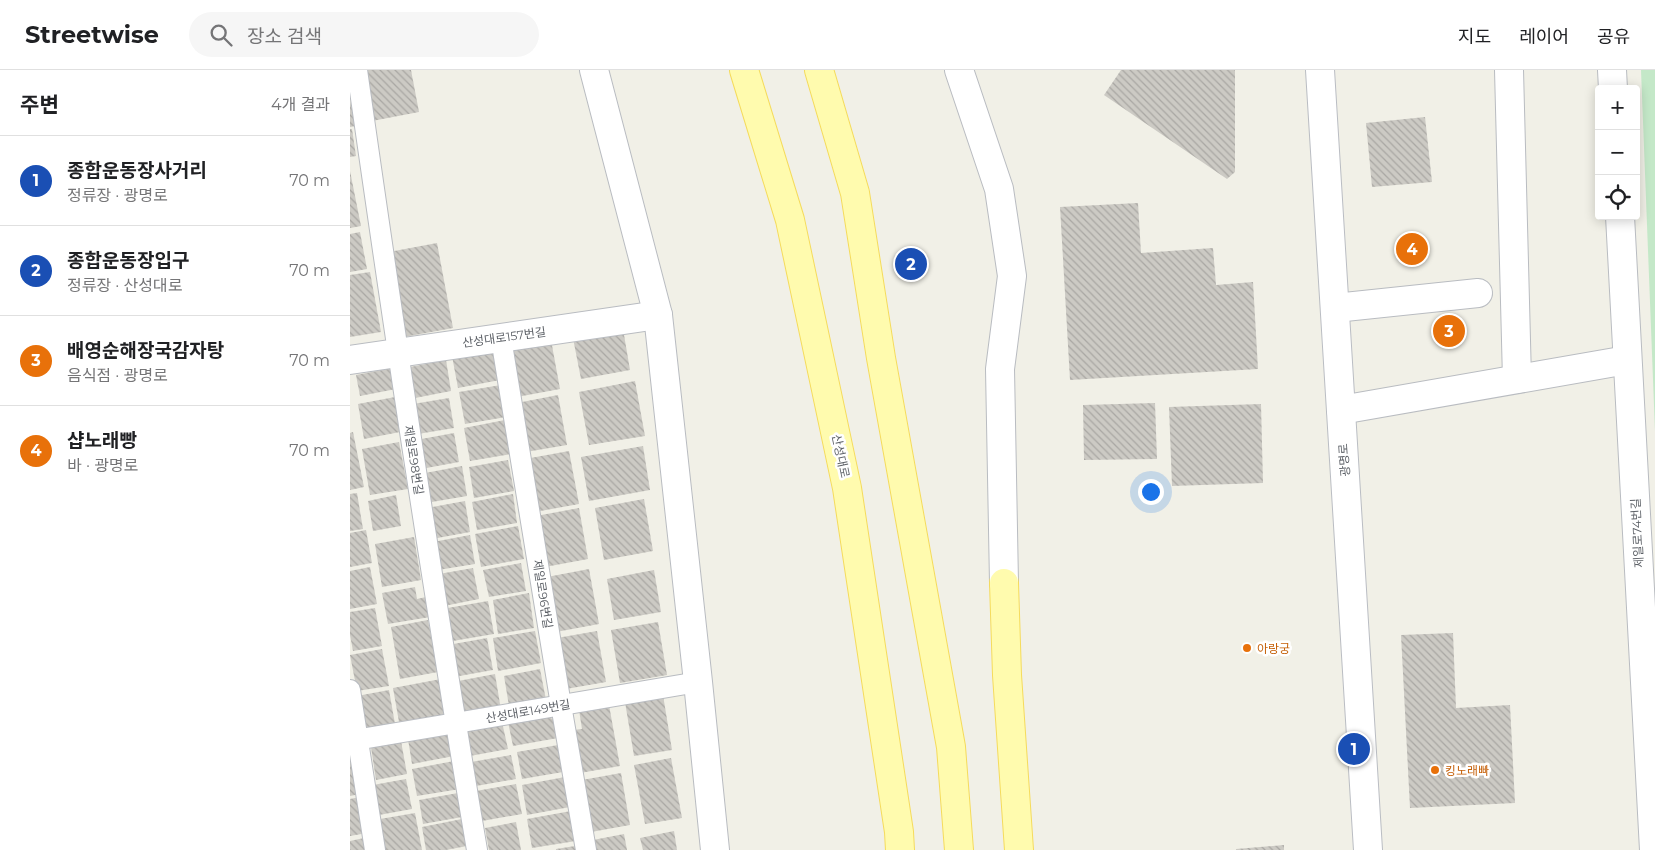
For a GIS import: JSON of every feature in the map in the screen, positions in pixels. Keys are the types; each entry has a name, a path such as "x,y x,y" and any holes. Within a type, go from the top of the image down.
{"main road":[{"name":"산성대로","path":"744,70 790,220 848,488 899,832 900,850"},
{"path":"819,70 855,193 881,358 951,747 958,850"},
{"path":"1004,583 1007,675 1019,850"}],"street":[{"path":"594,70 658,315 715,850"},
{"path":"959,70 999,189 1012,276 1000,370 1004,583"},
{"name":"광명로","path":"1320,70 1368,850"},
{"path":"1509,70 1517,379"},
{"path":"1612,70 1613,85"},
{"name":"제일로74번길","path":"1620,220 1654,850"},
{"path":"1335,308 1478,293"},
{"name":"산성대로157번길","path":"350,360 658,315"},
{"path":"1341,410 1628,360"}],"lane":[{"name":"제일로98번길","path":"357,70 397,353 477,850"},
{"name":"제일로96번길","path":"502,338 586,850"},
{"name":"산성대로149번길","path":"354,741 698,682"},
{"path":"350,690 354,741 375,850"}],"green space":[{"path":"1641,70 1655,70 1655,431"}],"building":[{"path":"363,70 411,70 419,112 372,121"},
{"path":"1121,70 1235,70 1235,172 1227,179 1104,95"},
{"path":"350,101 356,126 350,127"},
{"path":"1425,117 1432,182 1372,187 1366,123"},
{"path":"350,129 352,129 356,156 350,157"},
{"path":"350,171 361,226 350,228"},
{"path":"1138,203 1141,253 1213,248 1216,285 1253,282 1258,369 1070,380 1060,207"},
{"path":"360,232 367,269 350,272 350,234"},
{"path":"437,243 453,328 404,337 389,252"},
{"path":"370,272 381,332 350,337 350,275"},
{"path":"622,323 630,370 581,379 572,333"},
{"path":"551,340 560,389 517,397 508,348"},
{"path":"495,348 500,380 458,388 452,356"},
{"path":"446,360 451,391 410,399 405,368"},
{"path":"392,368 396,389 360,396 356,375"},
{"path":"635,381 645,436 589,445 579,392"},
{"path":"501,385 506,417 465,424 459,392"},
{"path":"558,395 567,445 526,452 517,403"},
{"path":"395,397 400,432 364,439 358,404"},
{"path":"449,398 454,428 418,434 413,404"},
{"path":"1155,403 1157,459 1084,460 1083,405"},
{"path":"1261,404 1263,483 1172,486 1169,407"},
{"path":"505,420 511,454 470,461 464,428"},
{"path":"353,432 364,487 350,490 350,433"},
{"path":"454,433 459,462 421,469 416,440"},
{"path":"399,442 408,489 370,495 362,449"},
{"path":"643,446 650,490 589,501 581,457"},
{"path":"569,451 579,504 535,512 525,459"},
{"path":"508,460 514,491 474,498 469,467"},
{"path":"462,466 467,496 426,503 420,474"},
{"path":"357,493 363,529 350,531 350,494"},
{"path":"513,494 517,523 477,530 472,502"},
{"path":"396,495 401,526 373,531 368,501"},
{"path":"644,499 653,551 604,560 595,508"},
{"path":"465,501 470,532 432,539 427,508"},
{"path":"579,508 588,559 545,567 536,516"},
{"path":"518,526 524,559 481,567 475,534"},
{"path":"366,530 372,563 350,567 350,533"},
{"path":"470,535 475,564 438,570 433,542"},
{"path":"414,537 421,580 382,587 375,544"},
{"path":"521,563 526,591 489,597 483,570"},
{"path":"370,567 377,604 350,609 350,571"},
{"path":"473,568 479,599 444,606 439,574"},
{"path":"589,569 599,624 556,632 547,577"},
{"path":"654,570 661,612 614,620 607,579"},
{"path":"415,587 417,599 426,597 430,617 388,624 382,593"},
{"path":"529,593 534,628 498,634 493,600"},
{"path":"488,601 494,634 447,642 442,609"},
{"path":"375,608 382,646 353,651 350,635 350,612"},
{"path":"428,620 438,672 400,679 391,627"},
{"path":"658,622 667,675 620,683 611,630"},
{"path":"535,631 541,663 498,671 493,638"},
{"path":"597,631 606,682 566,689 557,638"},
{"path":"1453,633 1456,708 1510,705 1515,803 1410,808 1401,635"},
{"path":"487,638 493,670 454,677 448,645"},
{"path":"382,649 389,686 357,691 350,655"},
{"path":"540,669 546,700 509,706 504,676"},
{"path":"495,674 501,710 460,718 453,682"},
{"path":"441,679 447,714 399,722 393,688"},
{"path":"389,690 395,724 363,730 357,696"},
{"path":"663,695 672,750 634,756 625,702"},
{"path":"609,705 620,766 580,773 573,730 582,729 579,710"},
{"path":"546,715 554,720 558,738 513,746 508,722"},
{"path":"502,722 508,749 470,756 465,728"},
{"path":"450,731 454,756 412,764 408,739"},
{"path":"401,741 407,774 376,780 371,747"},
{"path":"558,745 563,772 522,779 517,752"},
{"path":"350,752 360,794 350,796"},
{"path":"511,755 516,779 476,786 471,762"},
{"path":"671,758 682,818 645,824 634,765"},
{"path":"454,761 460,789 417,796 412,769"},
{"path":"621,773 630,825 591,832 582,780"},
{"path":"565,777 570,807 527,815 522,785"},
{"path":"406,779 412,809 379,815 373,785"},
{"path":"516,784 522,814 482,821 476,791"},
{"path":"458,793 462,817 423,824 419,800"},
{"path":"360,797 367,833 350,836 350,799"},
{"path":"571,811 576,841 532,848 527,819"},
{"path":"415,813 422,850 381,850 378,831 382,830 380,819"},
{"path":"462,819 467,846 446,850 426,850 422,827"},
{"path":"516,822 521,850 489,850 485,828"},
{"path":"674,831 677,850 643,850 640,838"},
{"path":"624,834 627,850 595,850 593,840"},
{"path":"364,838 366,850 350,850 350,841"},
{"path":"1284,845 1284,850 1236,850 1236,849"},
{"path":"575,846 576,850 556,850 556,849"}],"place":[{"name":"샵노래빵","path":"1412,249"},
{"name":"종합운동장입구","path":"911,264"},
{"name":"배영순해장국감자탕","path":"1449,331"},
{"name":"아랑궁","path":"1247,648"},
{"name":"종합운동장사거리","path":"1354,749"},
{"name":"킹노래빠","path":"1435,770"}]}
